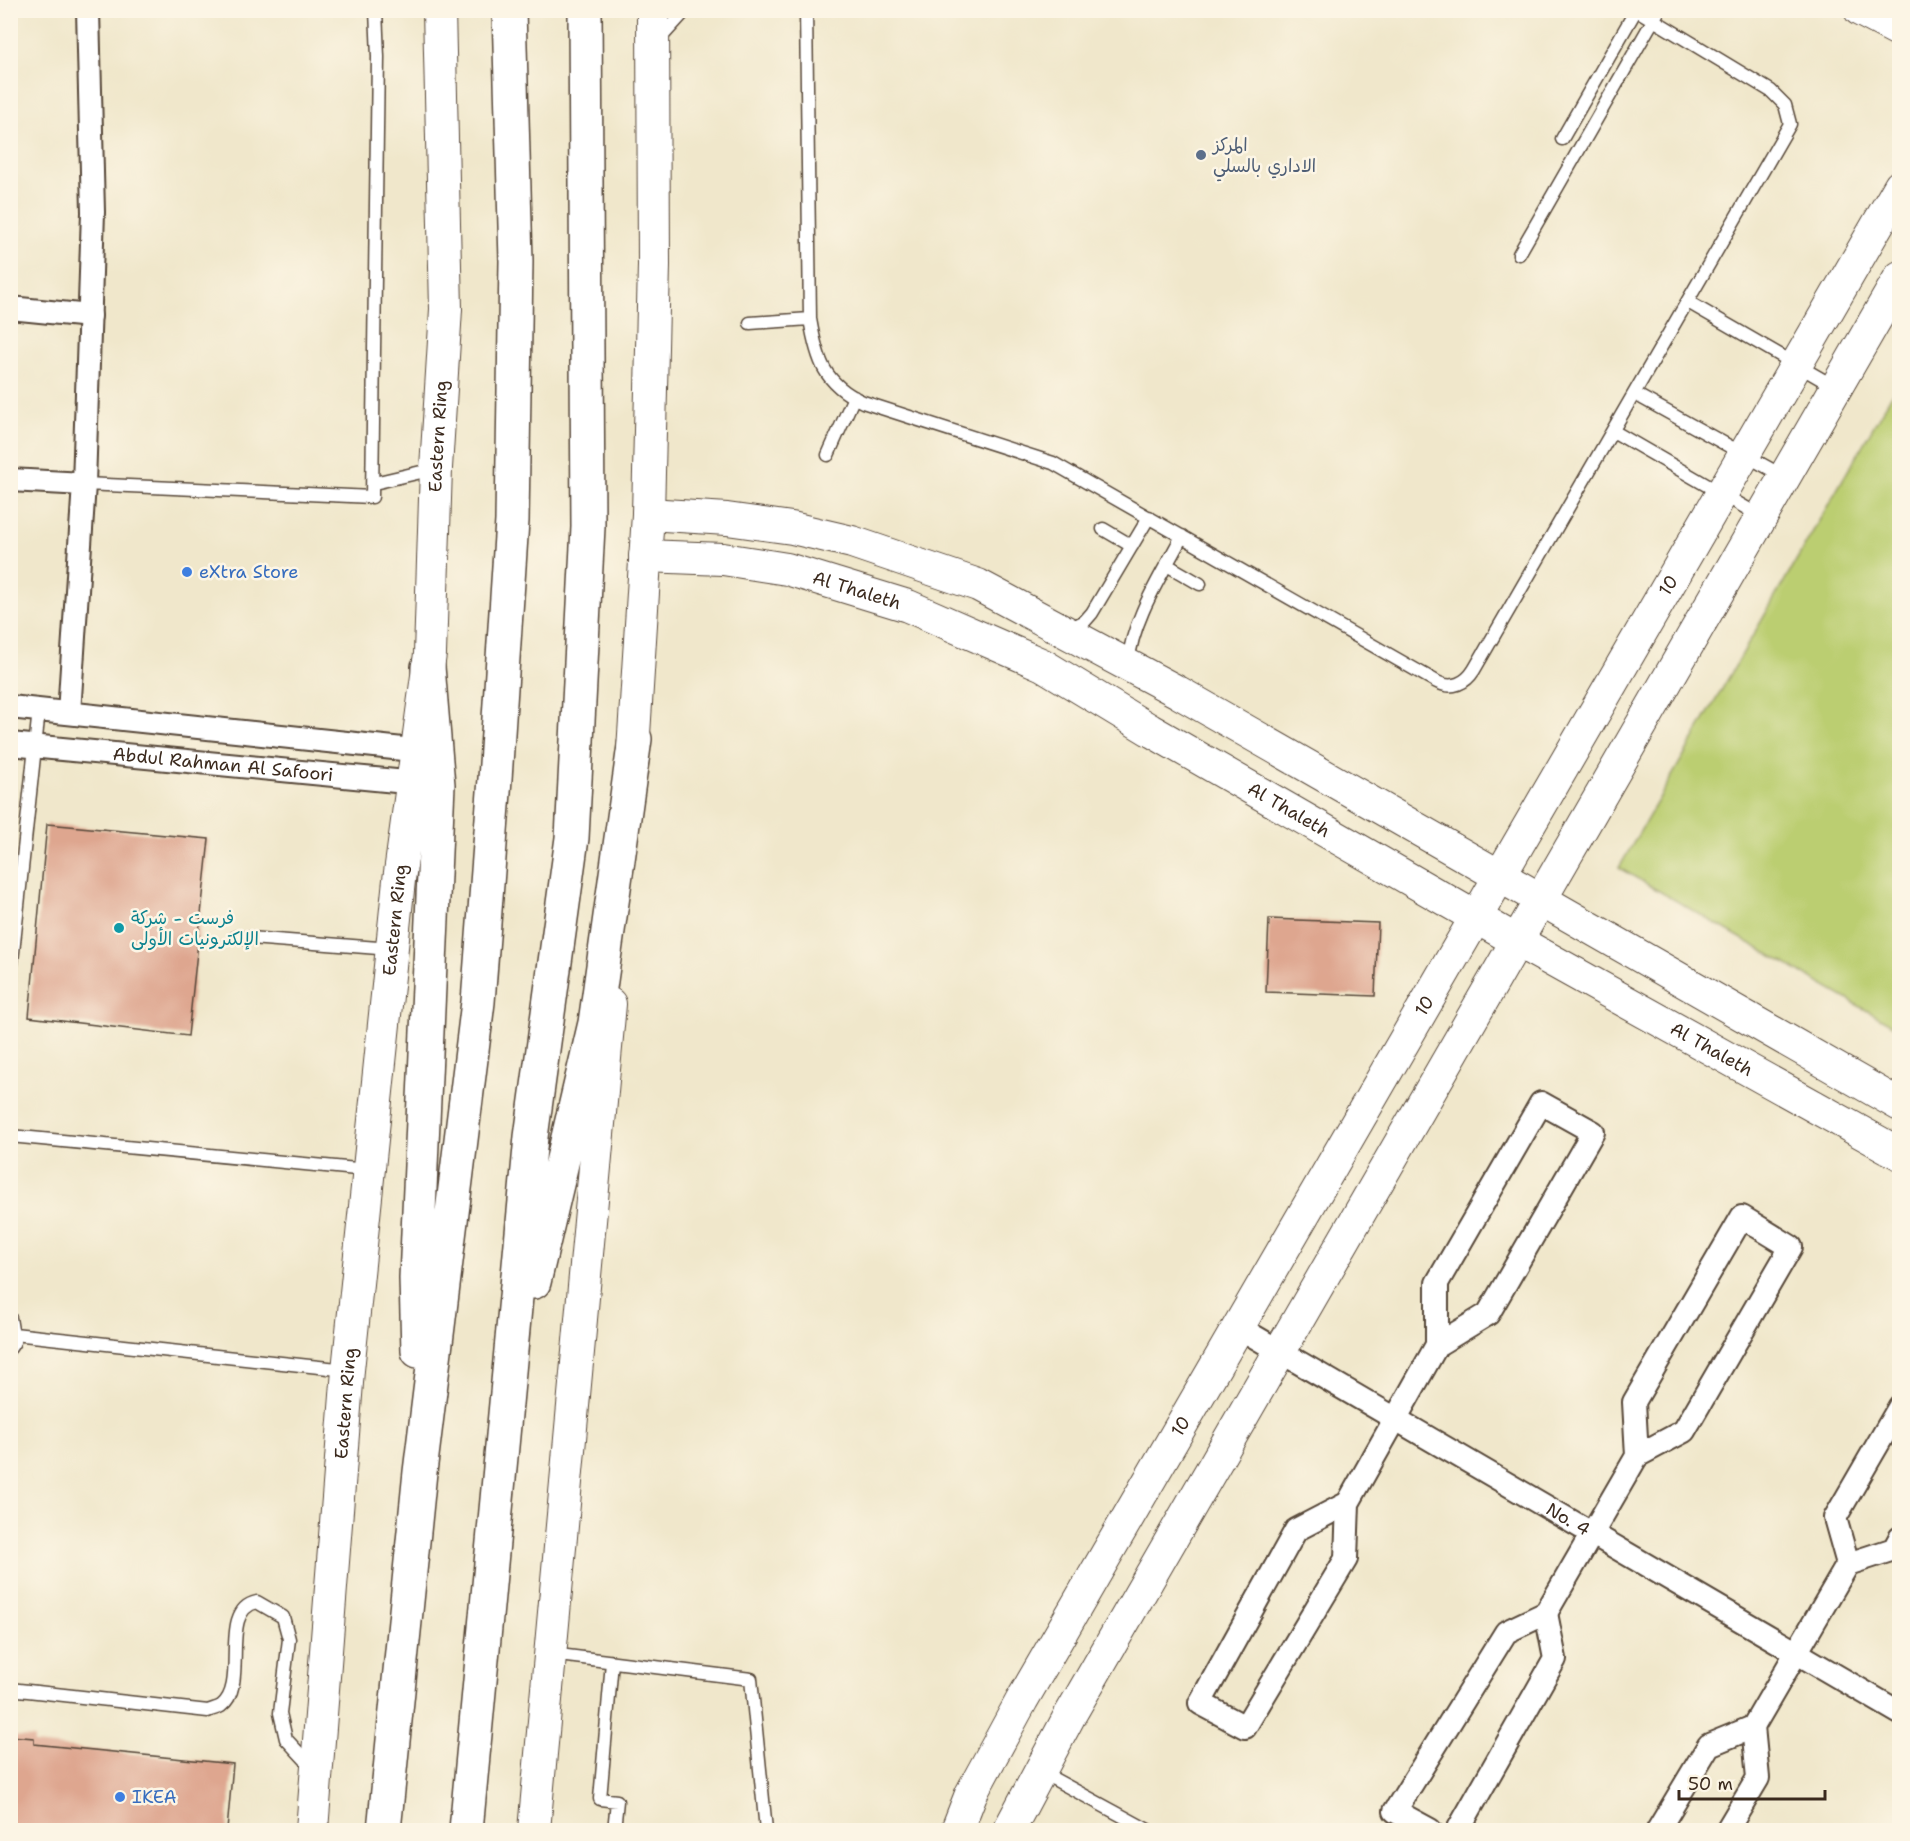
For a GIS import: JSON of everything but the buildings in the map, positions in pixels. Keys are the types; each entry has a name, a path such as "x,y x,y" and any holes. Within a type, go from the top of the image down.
{"highway":[{"path":"384,1830 420,1472 478,1002 512,520 516,261 509,10"},
{"path":"466,1830 531,1137 572,838 588,526 585,10"},
{"path":"420,1472 417,1278 428,667"},
{"path":"504,1412 595,1023 635,739"}],"street":[{"path":"69,713 84,484 93,212 88,10"},
{"name":"Eastern Ring","path":"428,667 436,468 446,309 439,10"},
{"path":"536,1827 635,739 648,514 654,266 653,10"},
{"path":"1860,10 1899,31"},
{"name":"10","path":"957,1830 971,1794 1022,1700 1899,186"},
{"path":"1009,1830 1280,1352 1899,278"},
{"path":"10,308 90,316"},
{"path":"10,480 84,484"},
{"path":"648,514 727,519 792,528 852,542 978,585 1128,665 1899,1105"},
{"name":"Al Thaleth","path":"645,556 723,559 787,569 908,606 1043,665 1149,730 1475,918 1899,1154"},
{"name":"Abdul Rahman Al Safoori","path":"10,707 426,752"},
{"name":"Abdul Rahman Al Safoori","path":"10,744 425,784"},
{"name":"Eastern Ring","path":"312,1830 348,1370 369,1170 393,949 425,784"},
{"path":"1348,1503 1296,1530 1200,1702 1245,1727 1346,1559 1348,1503 1394,1418 1437,1345 1488,1314 1593,1132 1541,1103 1437,1283 1437,1345"},
{"path":"1430,1830 1395,1811 1506,1632 1546,1613 1637,1456 1684,1431 1791,1247 1742,1217 1634,1402 1637,1456"},
{"name":"No. 4","path":"1238,1327 1899,1713"},
{"path":"1848,1564 1835,1518 1899,1406"},
{"path":"1658,1830 1709,1745 1752,1727 1848,1564 1894,1549 1899,1539"},
{"path":"1458,1830 1555,1659 1546,1613"},
{"path":"1727,1830 1758,1778 1752,1727"}],"lane":[{"path":"84,484 372,497 374,483 378,57 376,10"},
{"path":"653,46 687,10"},
{"path":"806,10 810,319 814,345 829,378 854,398 1034,455 1082,478 1437,682 1454,685 1469,678 1474,670 1790,124 1785,105 1771,91 1656,15 1636,10 1562,139"},
{"path":"1519,254 1656,15"},
{"path":"1688,302 1836,388"},
{"path":"750,323 810,319"},
{"path":"1635,394 1784,477"},
{"path":"828,455 854,398"},
{"path":"1613,431 1762,517"},
{"path":"374,483 436,468"},
{"path":"1065,631 1085,621 1092,614 1149,517"},
{"path":"1103,529 1132,546"},
{"path":"1128,665 1135,630 1182,536"},
{"path":"1167,565 1200,584"},
{"path":"10,980 39,710"},
{"path":"236,937 393,949"},
{"path":"10,1136 369,1170"},
{"path":"10,1318 14,1334 14,1342 10,1348"},
{"path":"14,1334 348,1370"},
{"path":"10,1689 208,1711 222,1706 232,1691 240,1615 249,1604 257,1602 283,1617 289,1639 280,1713 286,1739 318,1773"},
{"path":"550,1654 751,1679 766,1830"},
{"path":"612,1662 600,1799 617,1801 614,1830"},
{"path":"1040,1772 1148,1830"}],"green space":[{"path":"1899,382 1899,1029 1619,868"}],"place":[{"name":"المركز الاداري بالسلي","path":"1201,155"},
{"name":"eXtra Store","path":"187,572"},
{"name":"فرست - شركة الإلكترونيات الأولى","path":"119,928"},
{"name":"IKEA","path":"120,1797"}]}
